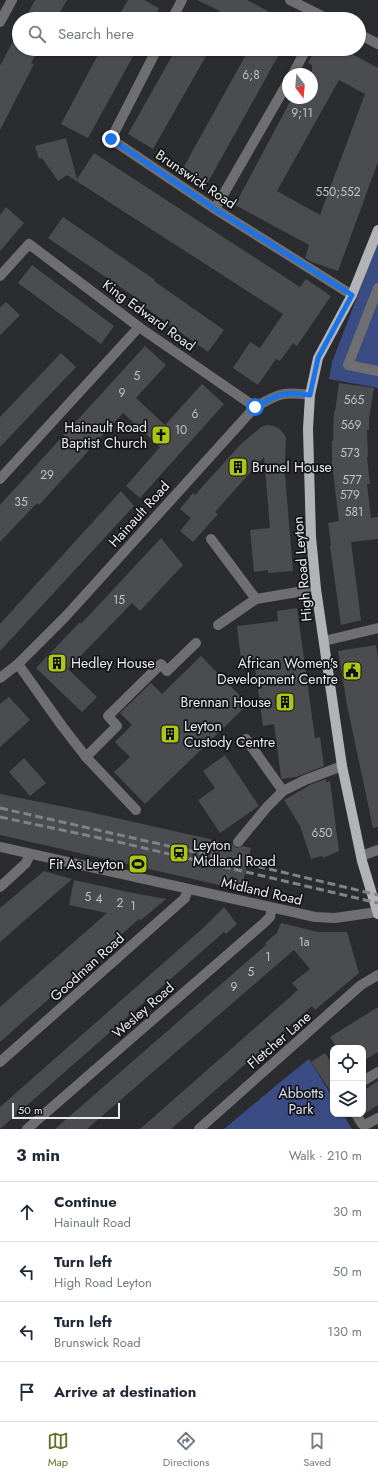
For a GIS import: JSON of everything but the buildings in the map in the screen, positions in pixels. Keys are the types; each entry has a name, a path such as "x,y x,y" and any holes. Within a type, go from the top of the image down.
{"main road":[{"name":"High Road Leyton","path":"378,230 352,295 318,358 310,395 308,429 311,537 316,589 342,766 361,856 378,913"}],"street":[{"path":"0,22 12,0"},
{"path":"176,12 182,0"},
{"path":"290,0 313,12"},
{"path":"366,38 378,44"},
{"name":"Brunswick Road","path":"153,56 111,139 215,209 352,295"},
{"path":"295,68 302,56"},
{"path":"215,209 282,92"},
{"name":"King Edward Road","path":"0,276 29,244 139,327 255,407"},
{"path":"378,288 348,365 378,371"},
{"path":"0,479 139,327"},
{"name":"Hainault Road","path":"0,678 18,664 66,616 255,407 275,396 284,393 294,392 310,395"},
{"path":"210,539 256,599"},
{"path":"218,625 256,599 316,589"},
{"path":"324,642 378,628"},
{"path":"86,757 117,726 108,716 161,664 167,671 196,643"},
{"path":"18,664 86,757 136,810"},
{"path":"246,739 283,791"},
{"path":"238,842 267,807 283,791 305,780 342,766"},
{"name":"Midland Road","path":"0,847 324,919 378,913"},
{"path":"361,856 378,850"},
{"path":"0,887 26,863 30,854"},
{"name":"Goodman Road","path":"0,1062 185,898 188,889"},
{"name":"Wesley Road","path":"27,1129 264,923 270,917 272,908"},
{"name":"Fletcher Lane","path":"199,1129 361,985 378,975"},
{"path":"366,1080 377,1074"},
{"path":"358,1117 362,1124 366,1124 378,1118"}],"green space":[{"path":"378,243 378,388 329,379 332,362"},
{"name":"Abbotts Park","path":"309,1059 330,1093 330,1117 345,1117 352,1129 224,1129"}],"railway":[{"path":"0,808 378,895"},
{"path":"0,817 114,841 378,903"}],"place":[{"name":"Hainault Road Baptist Church","path":"161,435"},
{"name":"Brunel House","path":"238,467"},
{"name":"Hedley House","path":"57,663"},
{"name":"African Women's Development Centre","path":"352,671"},
{"name":"Brennan House","path":"285,702"},
{"name":"Leyton Custody Centre","path":"170,734"},
{"name":"Leyton Midland Road","path":"179,853"},
{"name":"Fit As Leyton","path":"138,864"}],"route":[{"path":"111,139 215,209 352,295 318,358 310,395 294,392 284,393 275,396 255,407"}]}
